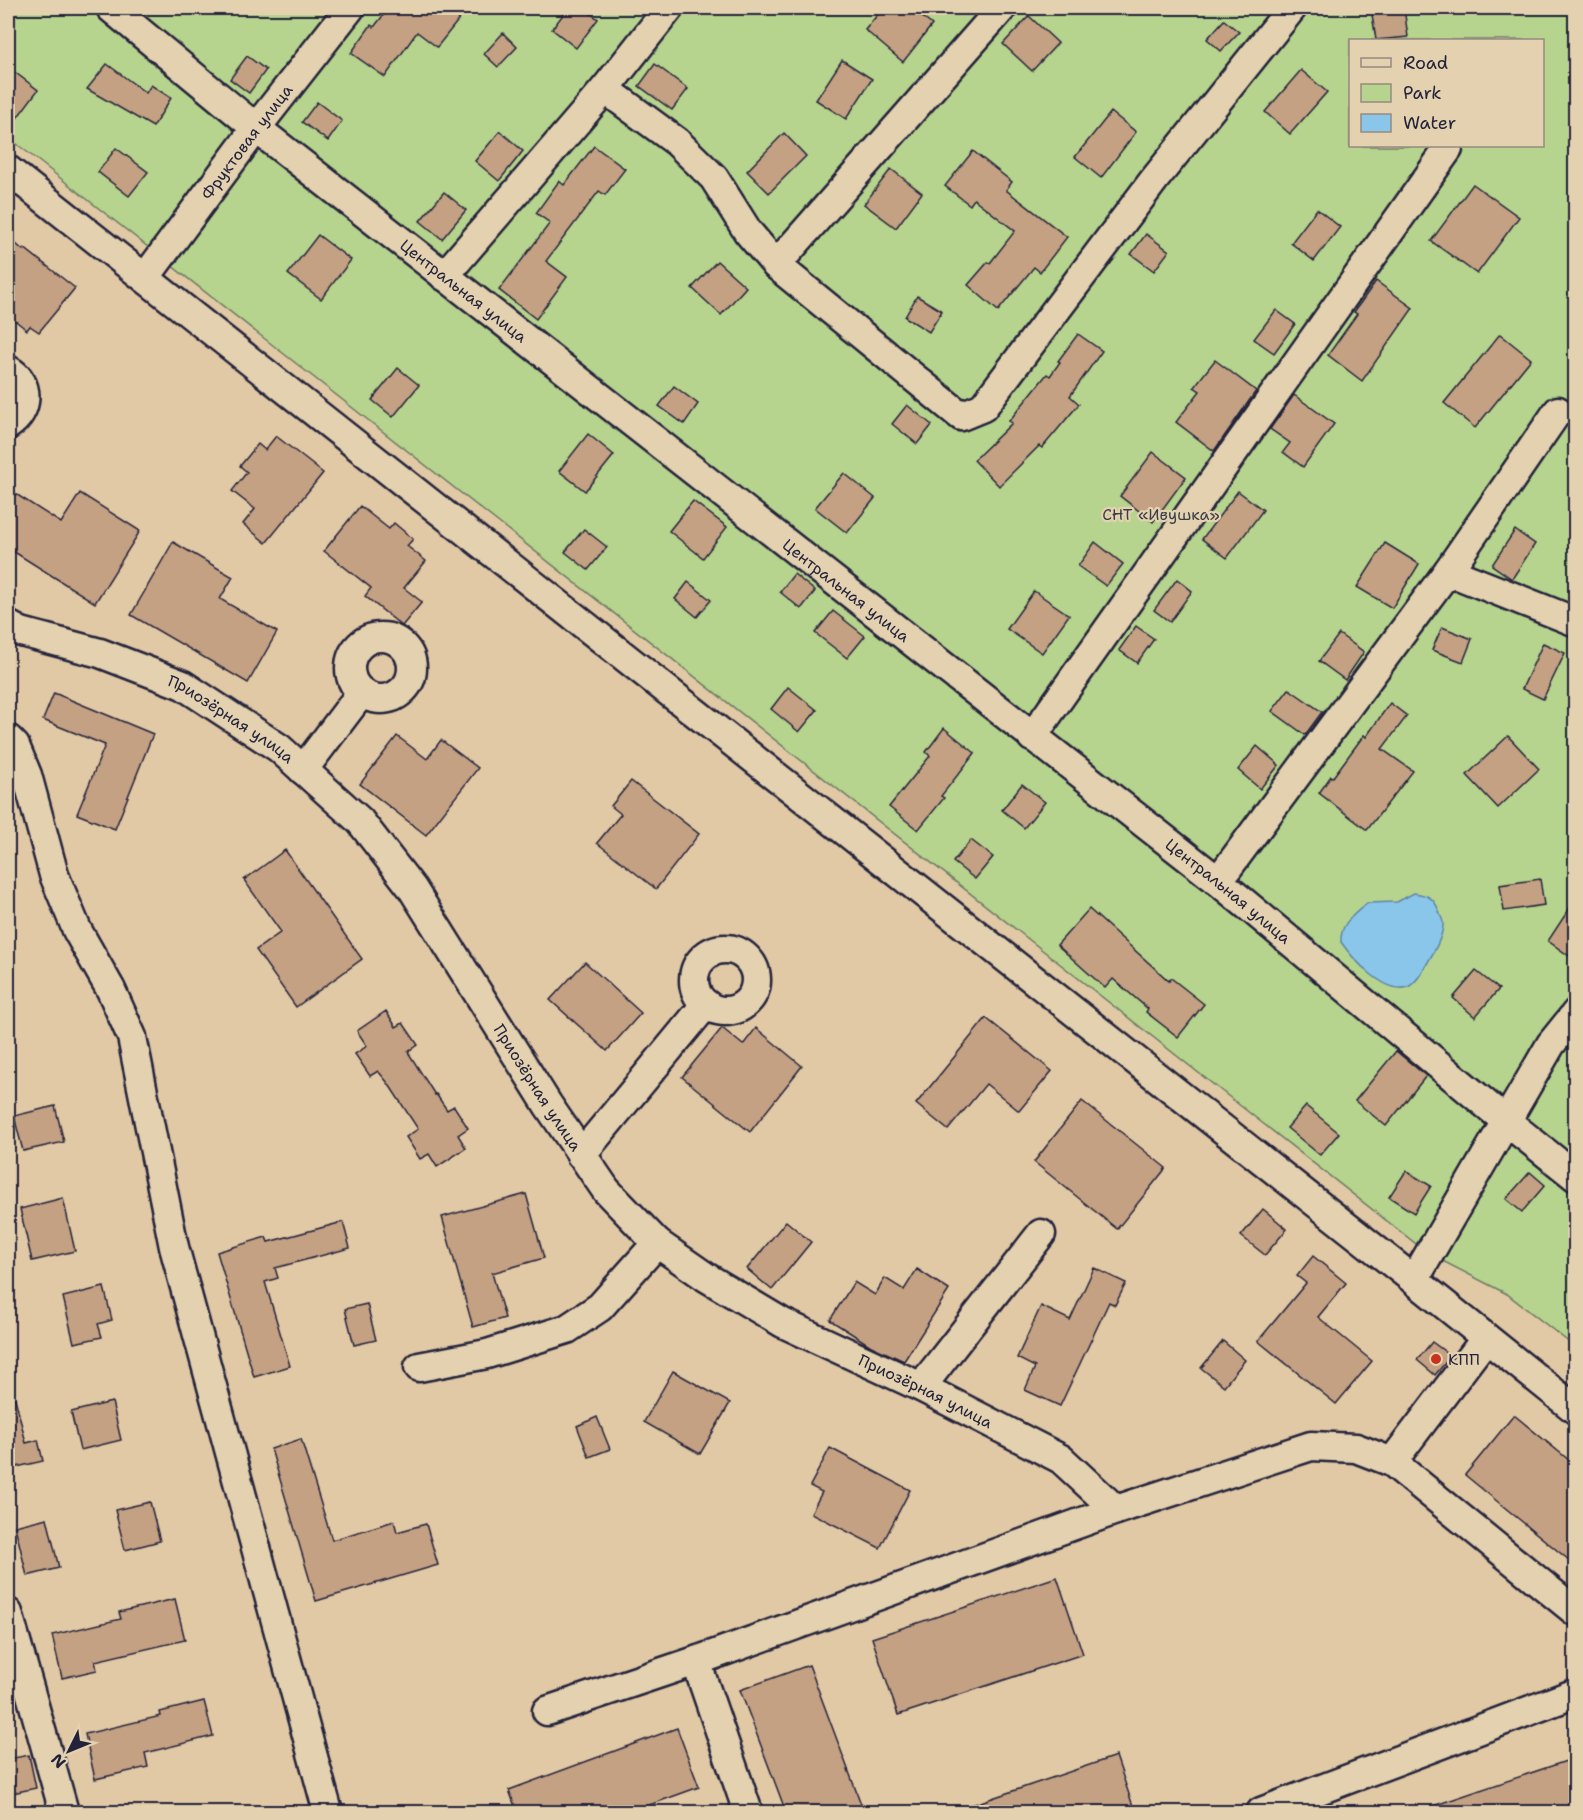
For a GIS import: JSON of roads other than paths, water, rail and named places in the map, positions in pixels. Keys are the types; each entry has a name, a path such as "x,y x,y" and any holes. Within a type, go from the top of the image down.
{"street":[{"name":"Центральная улица","path":"111,8 256,128 1218,881 1575,1177"},
{"name":"Фруктовая улица","path":"145,278 256,128 350,8"},
{"path":"444,276 605,89 669,8"},
{"path":"776,265 1002,8"},
{"path":"605,89 677,142 714,177 748,232 776,265 961,416 983,407 1154,180 1292,8"},
{"path":"1032,737 1448,149"},
{"path":"8,170 1414,1280 1575,1410"},
{"path":"8,370 21,381 25,402 15,421 8,425"},
{"path":"1218,881 1448,571 1558,411"},
{"path":"1448,571 1575,622"},
{"name":"Приозёрная улица","path":"8,625 21,632 100,653 183,685 279,748 360,821 412,888 581,1155 606,1190 657,1243 783,1323 921,1387 1061,1459 1116,1510"},
{"path":"303,770 362,692"},
{"path":"8,739 15,746 27,776 54,875 77,930 111,990 132,1037 174,1247 328,1812"},
{"path":"581,1155 706,1004"},
{"path":"1414,1280 1551,1044 1575,1013"},
{"path":"921,1387 1041,1233"},
{"path":"419,1367 487,1354 567,1329 600,1307 657,1243"},
{"path":"1392,1462 1486,1338"},
{"path":"547,1711 696,1661 1116,1510 1311,1446 1356,1448 1392,1462 1575,1612"},
{"path":"8,1613 64,1812"},
{"path":"696,1661 748,1812"},
{"path":"1261,1812 1575,1693"}],"water":[{"path":"1414,893 1424,895 1434,901 1443,928 1436,948 1414,983 1408,987 1389,986 1370,974 1353,957 1341,942 1341,935 1345,924 1367,903 1397,902"}],"place":[{"name":"КПП","path":"1436,1359"}],"park label":[{"name":"СНТ «Ивушка»","path":"1161,514"}]}
